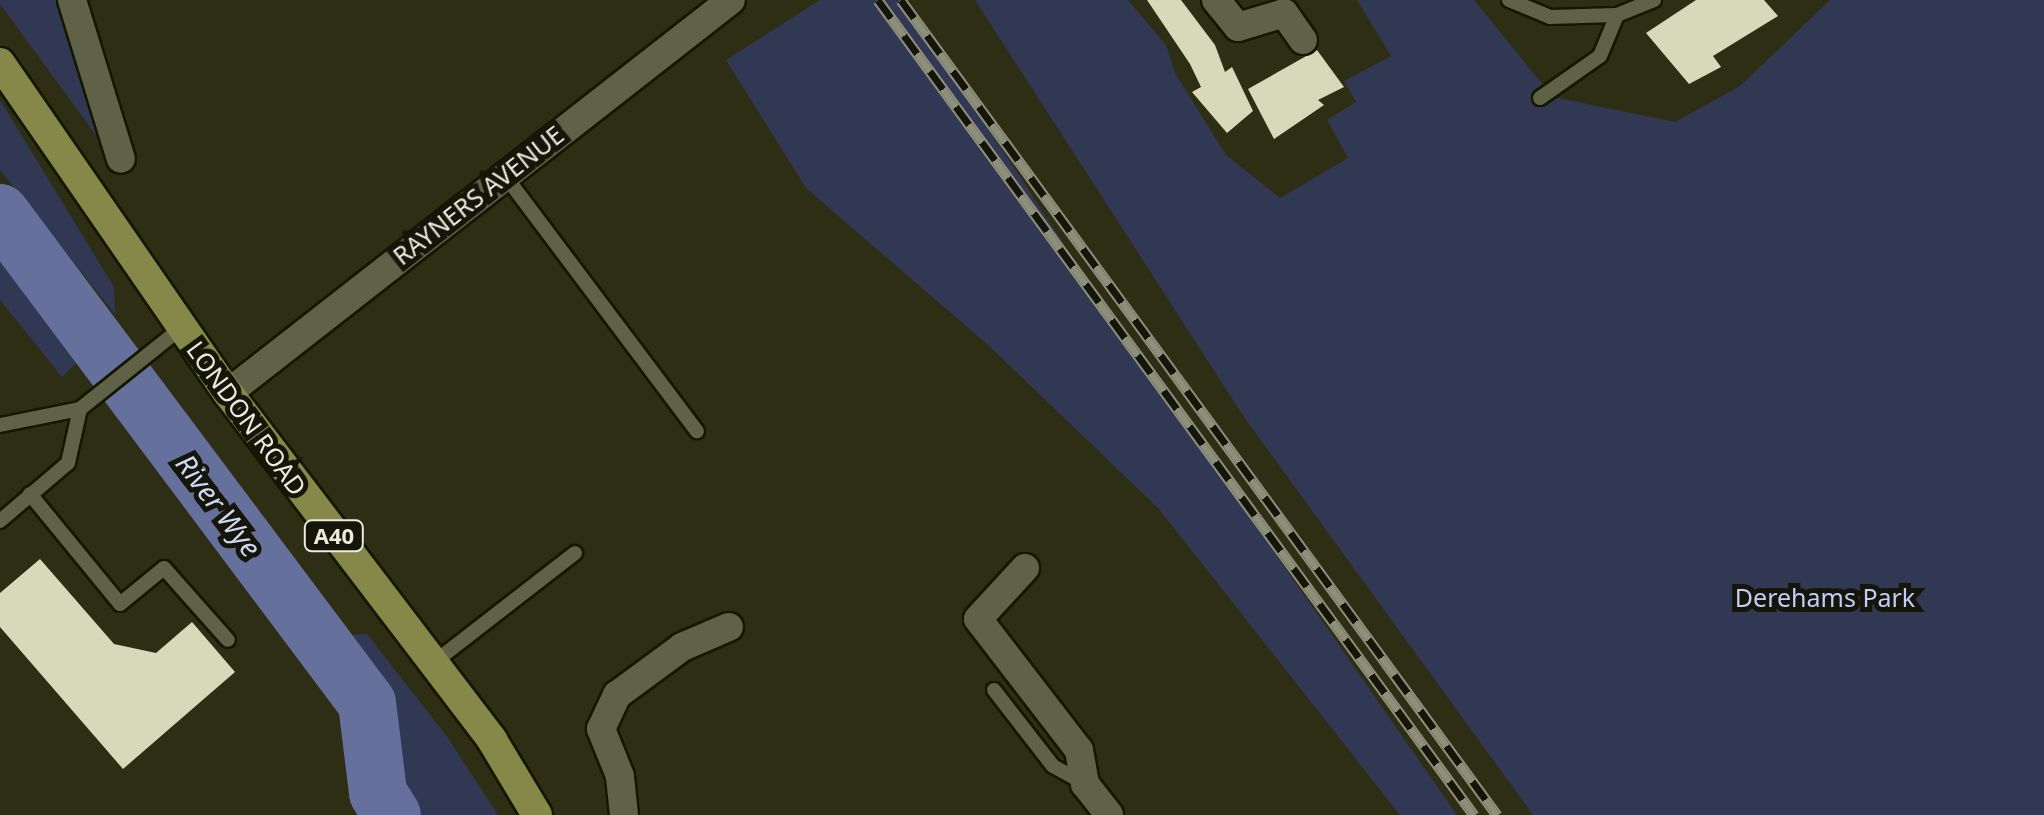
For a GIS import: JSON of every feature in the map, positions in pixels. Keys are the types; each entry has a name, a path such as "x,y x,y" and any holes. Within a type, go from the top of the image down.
{"main road":[{"name":"LONDON ROAD","path":"0,63 228,393 492,740 537,815"}],"street":[{"name":"RAYNERS AVENUE","path":"228,393 503,173 731,0"},
{"path":"1216,0 1238,27 1284,13 1304,40"},
{"path":"77,2 120,159"},
{"path":"1025,568 978,619 1078,750 1086,784 1109,815"},
{"path":"624,815 620,776 601,729 617,695 682,647 729,627"}],"lane":[{"path":"1509,0 1550,17 1618,15 1654,0"},
{"path":"1540,98 1600,56 1618,15"},
{"path":"503,173 697,431"},
{"path":"0,425 80,409 181,328"},
{"path":"0,521 68,463 80,409"},
{"path":"30,494 120,604 164,568 228,640"},
{"path":"431,664 576,553"},
{"path":"994,690 1053,766 1086,784"}],"green space":[{"path":"0,0 60,0 104,146 0,4"},
{"path":"820,0 905,0 1109,314 1457,815 1400,815 1159,509 988,345 806,188 726,60"},
{"name":"Derehams Park","path":"975,0 1128,0 1166,45 1175,73 1226,155 1280,198 1348,158 1327,120 1356,102 1344,81 1391,56 1357,0 1474,0 1553,97 1675,122 1740,86 1830,0 2044,0 2044,815 1533,815 1244,417"},
{"path":"0,100 114,287 115,314 0,170"},
{"path":"0,225 95,344 62,377 0,300"},
{"path":"367,634 448,738 498,815 415,815 377,744 386,698 346,635"}],"building":[{"path":"1147,0 1181,0 1215,45 1225,72 1232,67 1253,111 1227,133 1192,92 1201,87 1190,64"},
{"path":"1696,0 1764,0 1778,16 1713,56 1721,67 1689,84 1646,33"},
{"path":"1317,50 1344,87 1318,100 1324,105 1274,139 1248,89"},
{"path":"40,559 114,644 156,653 192,622 235,672 123,769 0,627 0,593"}],"waterway":[{"name":"River Wye","path":"0,213 367,703 378,793 392,815"}],"railway":[{"path":"878,0 1474,815"},
{"path":"901,0 1497,815"}]}
